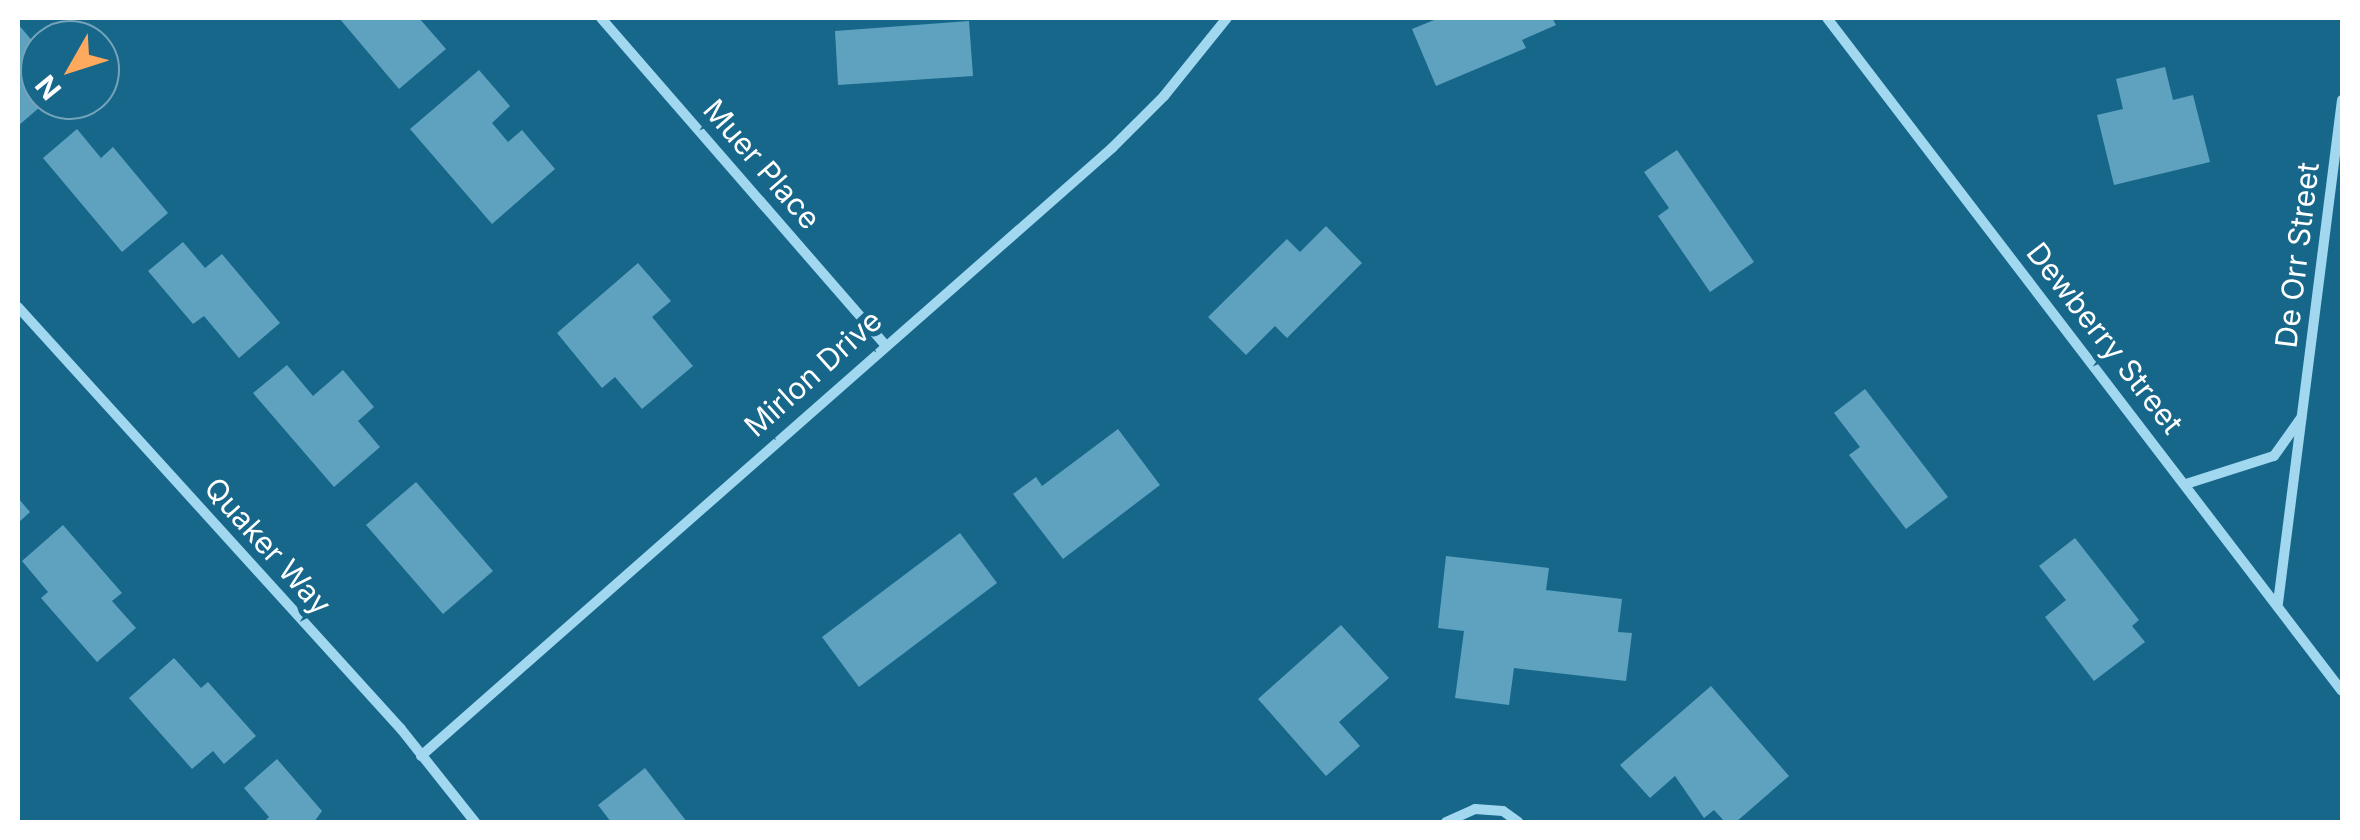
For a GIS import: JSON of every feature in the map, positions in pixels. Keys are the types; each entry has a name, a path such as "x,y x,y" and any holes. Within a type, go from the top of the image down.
{"street":[{"name":"Muer Place","path":"602,18 884,344"},
{"name":"Mirlon Drive","path":"421,756 884,344 1112,148 1164,96 1227,18"},
{"name":"Dewberry Street","path":"1826,18 2342,690"},
{"name":"De Orr Street","path":"2278,603 2342,100"},
{"name":"Quaker Way","path":"18,308 421,756 475,822"},
{"name":"De Orr Street","path":"2186,484 2274,456 2302,417"},
{"path":"1446,822 1476,809 1502,811 1518,822"}],"building":[{"path":"339,18 419,18 446,49 399,89"},
{"path":"1439,18 1552,18 1556,25 1522,40 1526,48 1436,86 1412,29"},
{"path":"969,21 973,76 838,85 835,31"},
{"path":"18,24 20,120 25,120 18,126"},
{"path":"2165,67 2173,100 2193,95 2210,162 2114,185 2097,115 2123,109 2116,79"},
{"path":"479,70 510,106 492,123 508,142 522,130 555,169 492,224 410,129"},
{"path":"77,129 101,158 113,147 168,213 122,252 43,158"},
{"path":"1677,150 1754,262 1710,292 1658,216 1669,208 1644,172"},
{"path":"1326,226 1362,263 1287,338 1275,326 1246,355 1208,317 1287,239 1300,252"},
{"path":"183,242 205,268 222,254 280,323 239,358 204,316 193,324 148,271"},
{"path":"638,263 671,301 652,317 693,366 642,409 615,377 602,388 557,333"},
{"path":"287,365 313,396 343,370 374,407 358,421 380,447 334,487 253,393"},
{"path":"1865,389 1948,497 1906,529 1849,455 1860,447 1834,413"},
{"path":"1118,429 1160,485 1063,559 1013,494 1036,477 1042,486"},
{"path":"416,482 493,571 443,614 366,525"},
{"path":"18,498 30,512 18,523"},
{"path":"63,525 122,593 112,601 136,628 97,662 41,598 48,592 22,561"},
{"path":"960,533 997,583 859,687 822,637"},
{"path":"2075,538 2139,620 2132,626 2145,642 2094,681 2045,617 2066,600 2039,566"},
{"path":"1446,556 1549,568 1546,590 1622,599 1618,632 1632,633 1626,681 1514,668 1509,705 1455,698 1464,631 1438,628"},
{"path":"1341,625 1389,678 1339,722 1360,746 1326,776 1258,699"},
{"path":"174,658 201,688 208,682 256,736 224,764 213,751 192,769 129,698"},
{"path":"1711,686 1789,776 1736,822 1725,822 1714,810 1704,818 1675,776 1650,798 1620,765"},
{"path":"277,759 322,811 314,822 264,822 269,817 244,788"},
{"path":"645,768 687,822 611,822 598,805"}]}
